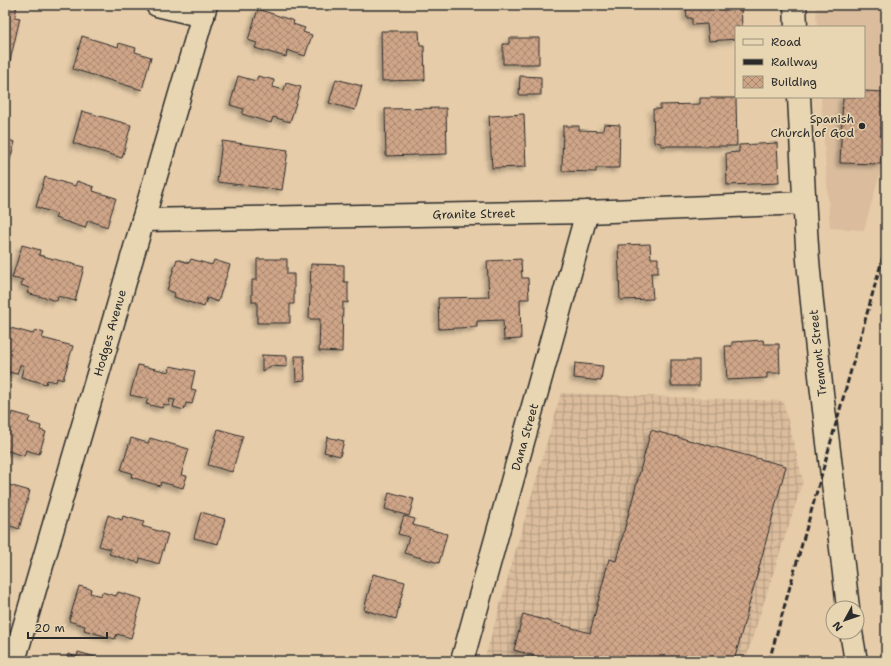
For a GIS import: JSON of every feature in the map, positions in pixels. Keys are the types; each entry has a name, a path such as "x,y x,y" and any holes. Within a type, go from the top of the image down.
{"street":[{"path":"157,5 205,10"},
{"path":"795,5 796,26"},
{"name":"Hodges Avenue","path":"14,661 205,10"},
{"name":"Tremont Street","path":"799,98 808,261 847,600"},
{"name":"Granite Street","path":"143,220 587,212 804,204"},
{"name":"Dana Street","path":"462,661 587,212"},
{"path":"852,640 856,661"}],"shaded area":[{"path":"816,5 886,5 886,151 864,230 830,228 821,98 865,98 865,26 817,26"},
{"path":"561,393 783,401 803,481 745,661 484,661"}],"building":[{"path":"5,5 17,5 15,17 20,18 10,61 5,60"},
{"path":"686,5 741,5 742,26 735,26 735,39 709,41 707,24 692,25 692,18 687,18"},
{"path":"258,9 294,21 293,24 305,28 303,32 312,35 305,56 287,50 286,57 255,48 257,43 248,40"},
{"path":"381,31 419,31 420,46 424,46 425,80 382,81"},
{"path":"82,36 118,47 119,43 136,48 135,52 151,57 142,90 73,69"},
{"path":"509,38 539,38 539,64 503,64 503,44 509,44"},
{"path":"238,76 256,81 258,76 274,80 273,87 284,90 286,83 301,87 290,122 273,117 271,123 242,114 244,109 230,105"},
{"path":"520,76 541,77 541,95 519,95"},
{"path":"336,79 362,86 355,110 329,103"},
{"path":"865,91 884,92 881,164 840,163 843,98 865,98"},
{"path":"700,98 736,98 737,146 661,146 661,143 654,142 653,109 660,109 660,105 700,104"},
{"path":"446,108 447,154 386,156 385,109"},
{"path":"82,111 131,125 122,158 73,143"},
{"path":"524,114 526,167 492,168 489,116"},
{"path":"604,124 620,125 619,168 596,168 596,172 562,171 563,126 579,126 579,130 603,131"},
{"path":"5,139 15,142 5,177"},
{"path":"222,141 288,150 282,190 217,182"},
{"path":"777,143 779,183 727,185 726,153 739,152 739,145"},
{"path":"45,177 75,186 77,181 94,187 93,191 116,198 107,227 88,220 85,228 55,218 57,214 36,207"},
{"path":"650,244 651,258 658,258 658,273 651,273 653,299 620,300 618,245"},
{"path":"22,245 40,250 39,255 84,267 75,301 58,296 57,301 27,293 29,288 21,285 23,280 12,278"},
{"path":"177,259 189,263 191,259 212,265 214,260 230,265 218,302 207,298 204,307 174,297 175,293 167,290"},
{"path":"257,259 287,259 287,274 294,274 294,304 290,304 290,323 257,323 257,302 252,302 252,280 257,280"},
{"path":"521,259 522,278 528,278 529,299 520,299 521,339 504,340 503,320 477,321 477,327 439,329 438,298 489,297 487,261"},
{"path":"311,264 344,265 344,282 348,282 348,303 343,302 342,352 319,351 320,319 309,319"},
{"path":"5,321 9,322 7,327 33,334 35,330 44,333 42,338 73,346 63,380 57,378 56,382 47,380 46,384 21,377 24,365 20,365 17,374 8,372 9,367 5,365"},
{"path":"763,340 764,344 779,344 780,373 767,373 767,378 727,380 725,346 732,346 732,342"},
{"path":"262,355 287,356 287,367 271,366 262,371"},
{"path":"295,356 304,356 305,380 296,381"},
{"path":"671,360 699,360 699,386 671,386"},
{"path":"575,363 603,366 601,381 574,378"},
{"path":"138,365 169,372 170,366 195,371 191,389 196,390 192,404 186,403 184,410 173,407 175,400 170,399 169,406 163,404 162,408 146,404 148,399 130,395"},
{"path":"12,412 30,417 28,422 41,426 40,430 46,432 39,454 26,450 24,456 5,450 5,414 11,416"},
{"path":"218,429 243,436 232,472 208,465"},
{"path":"651,430 786,466 734,661 553,661 514,650 523,614 590,633 609,559 616,561"},
{"path":"327,437 344,441 340,456 324,452"},
{"path":"131,438 148,443 150,438 189,449 181,475 187,476 183,488 161,482 160,486 131,477 132,473 121,470"},
{"path":"9,485 30,491 19,529 5,524 5,489 8,490"},
{"path":"389,492 414,499 409,516 385,509"},
{"path":"201,512 225,519 218,544 194,538"},
{"path":"108,515 122,520 123,516 144,522 142,526 168,534 159,564 140,558 139,563 109,554 111,549 99,546"},
{"path":"404,516 415,519 413,525 447,534 439,563 404,553 409,537 398,534"},
{"path":"373,574 405,582 396,619 364,610"},
{"path":"79,586 91,589 90,593 101,596 102,592 116,596 118,592 142,599 131,638 117,634 115,639 84,630 85,626 69,621"},
{"path":"78,652 106,661 66,661 68,654 77,657"}],"railway":[{"path":"769,661 886,246"}],"place":[{"name":"Spanish Church of God","path":"862,126"}]}
